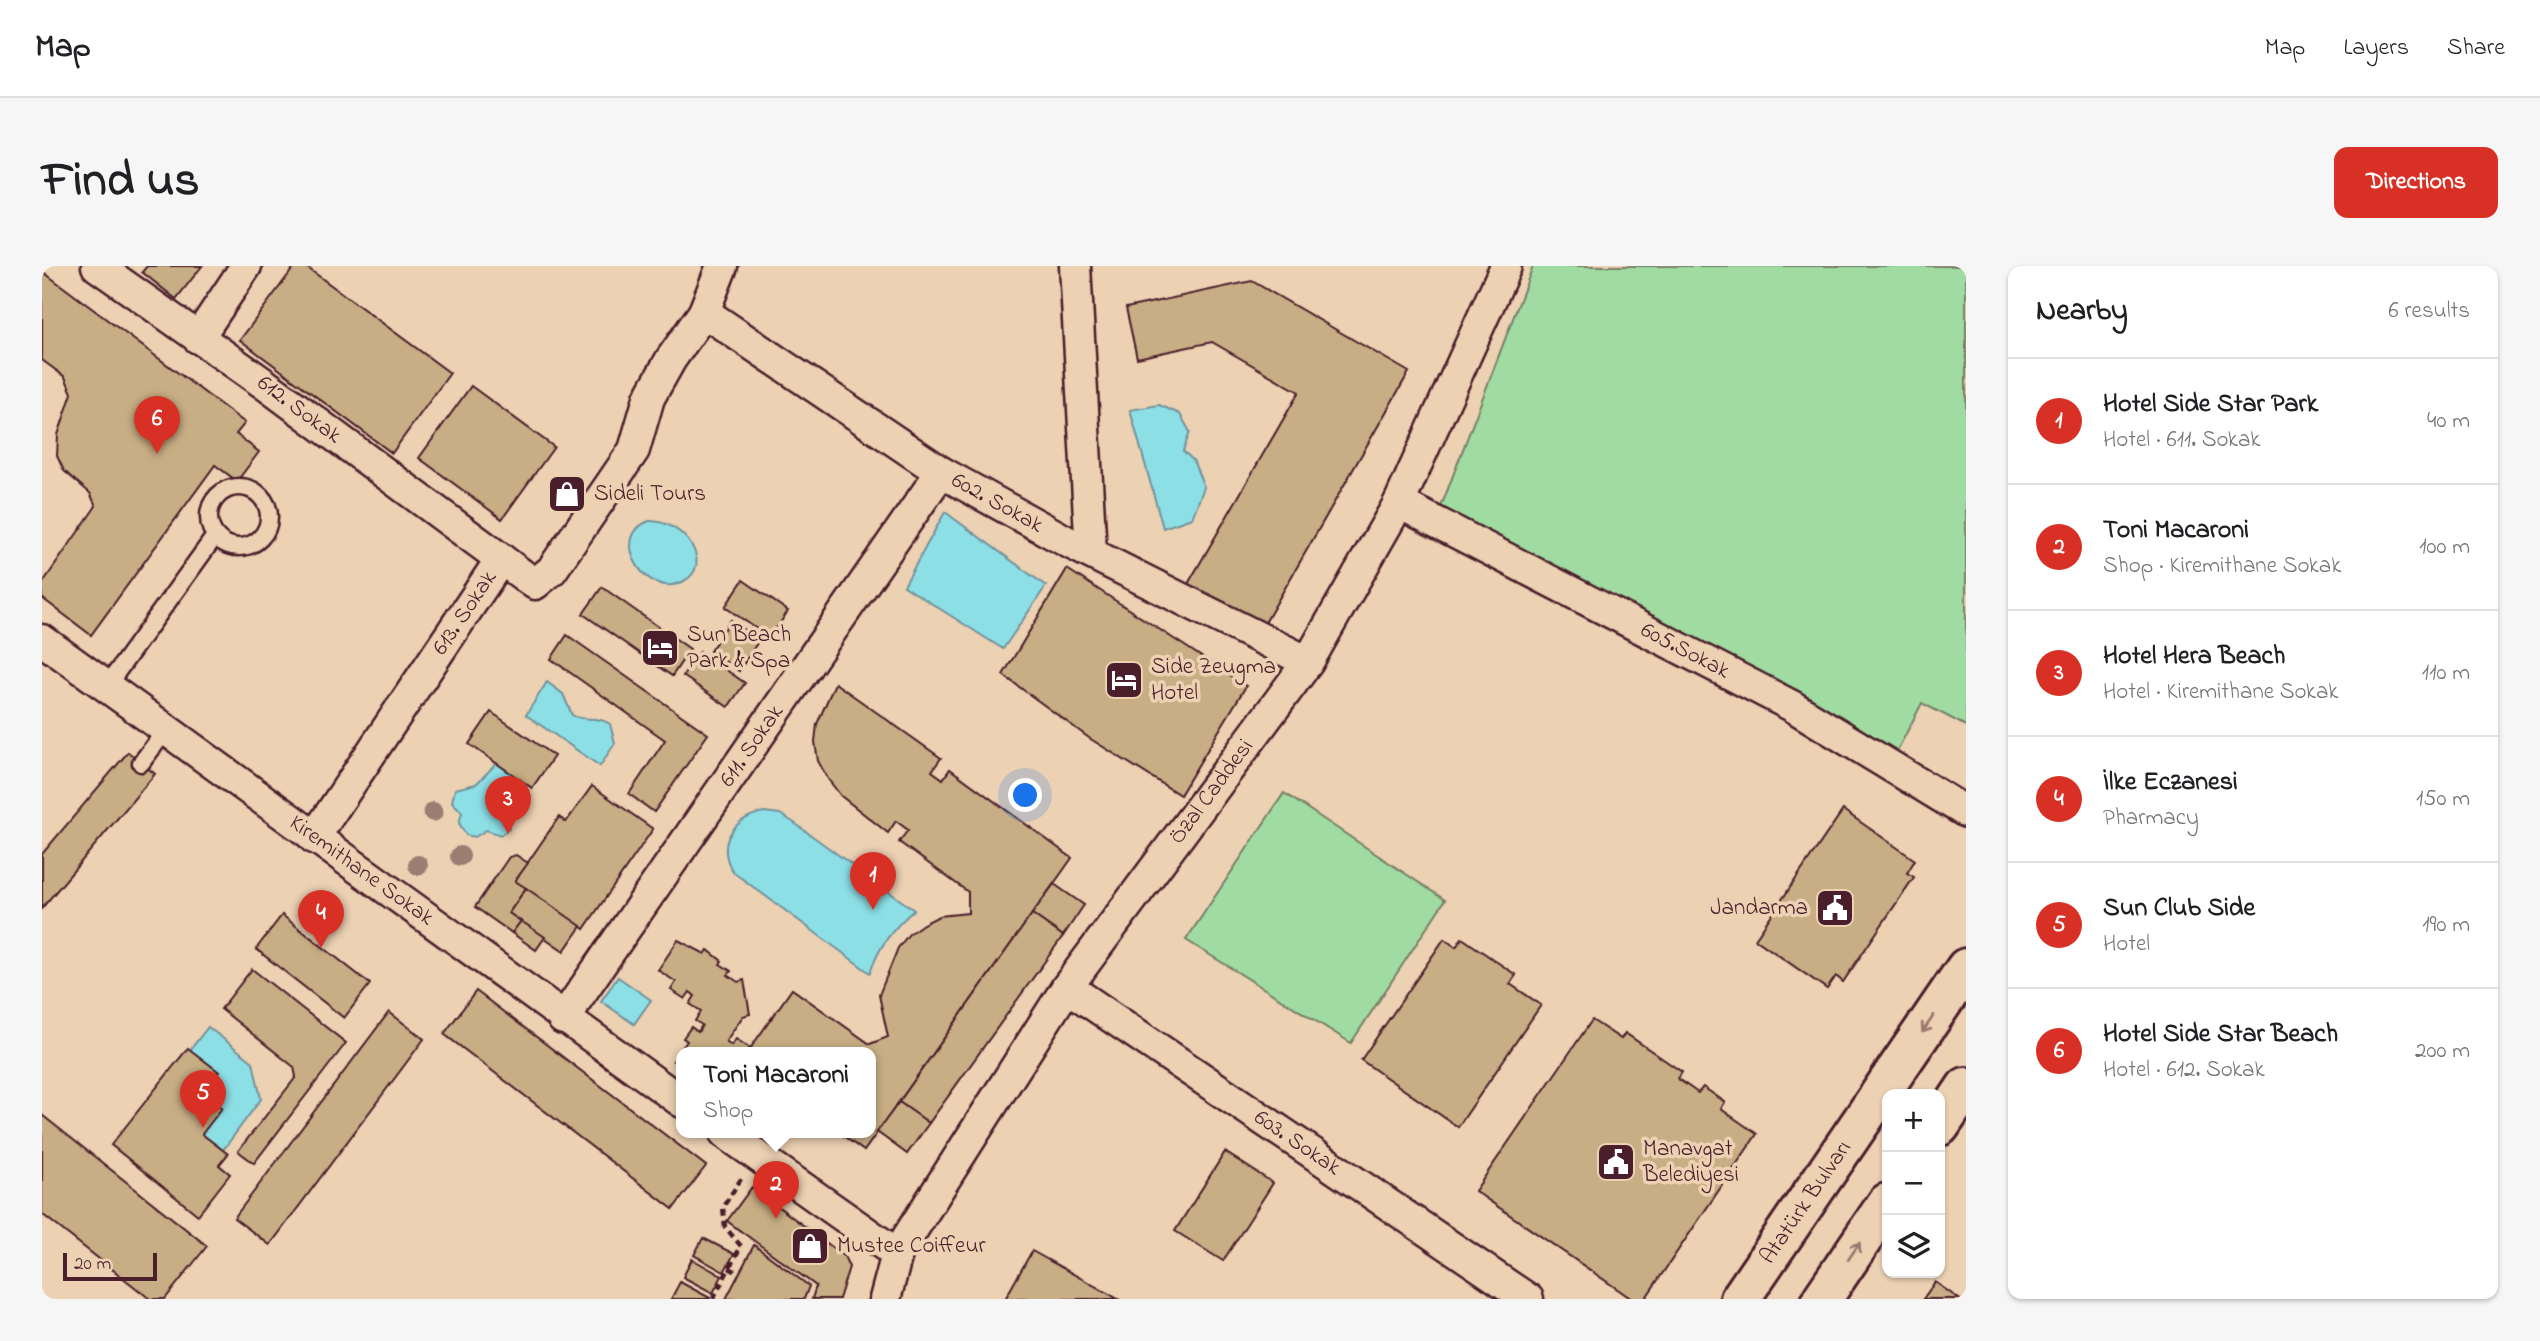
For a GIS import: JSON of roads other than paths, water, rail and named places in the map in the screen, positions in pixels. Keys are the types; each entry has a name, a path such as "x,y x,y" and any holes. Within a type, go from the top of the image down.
{"main road":[{"name":"Atatürk Bulvarı","path":"1740,1299 1966,968"},
{"path":"1945,1118 1966,1087"},
{"path":"1822,1299 1882,1210"}],"street":[{"name":"612. Sokak","path":"97,266 266,385 501,559"},
{"path":"198,338 246,266"},
{"name":"613. Sokak","path":"314,838 501,559 535,584 552,570 634,450 643,429 649,398 671,359 704,312 722,266"},
{"path":"1075,266 1091,553"},
{"name":"Özal Caddesi","path":"885,1299 898,1254 1067,987 1308,662 1399,503 1506,266"},
{"name":"602. Sokak","path":"704,312 942,472 1091,553 1308,662"},
{"name":"611. Sokak","path":"563,1019 942,472"},
{"name":"605.Sokak","path":"1399,503 1792,706 1966,812"},
{"name":"Kiremithane Sokak","path":"42,640 676,1098"},
{"name":"603. Sokak","path":"1067,987 1528,1299"},
{"path":"732,1138 898,1254"}],"lane":[{"path":"106,687 215,536"},
{"path":"141,763 166,730"}],"water":[{"path":"1159,405 1180,414 1190,432 1183,451 1193,460 1204,487 1192,518 1163,528 1130,410"},
{"path":"945,512 1046,586 1003,649 904,586"},
{"path":"649,521 673,528 691,544 696,554 696,564 693,574 684,581 670,585 657,583 637,565 632,553 632,540 637,529"},
{"path":"547,682 563,694 572,715 610,724 615,743 600,766 526,715"},
{"path":"498,762 516,776 506,805 509,829 501,835 486,830 475,837 466,835 459,823 462,812 452,802 455,789 476,784"},
{"path":"764,812 780,814 793,822 914,910 888,938 870,973 733,872 726,851 730,833 744,820"},
{"path":"618,977 651,1000 634,1024 601,1001"},
{"path":"208,1027 253,1062 261,1099 220,1154 196,1135 198,1093 187,1054"}],"place":[{"name":"Hotel Side Star Beach","path":"157,454"},
{"name":"Sideli Tours","path":"567,494"},
{"name":"Sun Beach Park & Spa","path":"660,648"},
{"name":"Side Zeugma Hotel","path":"1124,680"},
{"name":"Hotel Hera Beach","path":"508,834"},
{"name":"Jandarma","path":"1835,908"},
{"name":"Hotel Side Star Park","path":"873,910"},
{"name":"İlke Eczanesi","path":"321,948"},
{"name":"Sun Club Side","path":"203,1128"},
{"name":"Manavgat Belediyesi","path":"1616,1162"},
{"name":"Toni Macaroni","path":"776,1219"},
{"name":"Mustee Coiffeur","path":"810,1246"}]}
